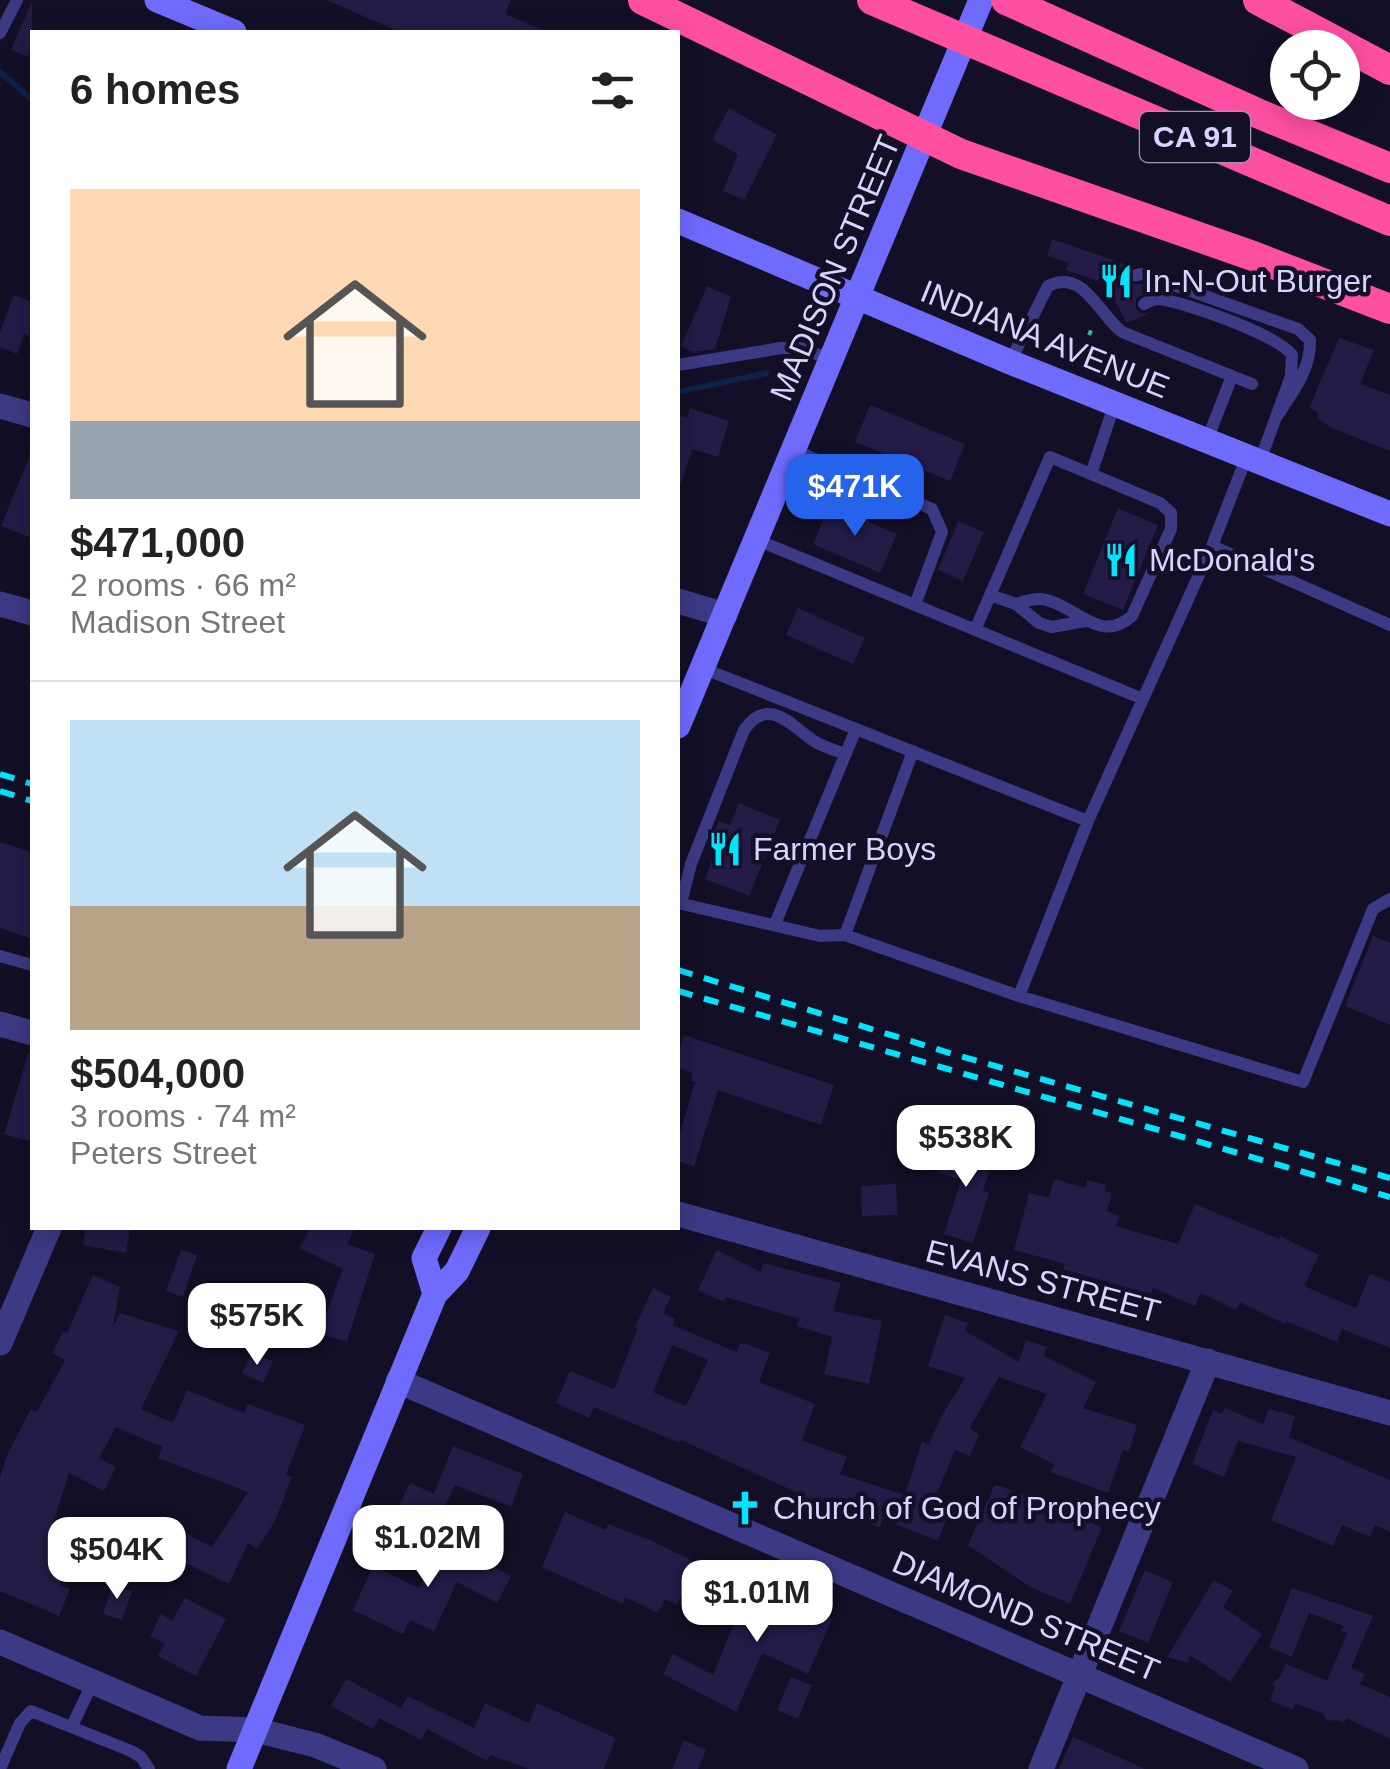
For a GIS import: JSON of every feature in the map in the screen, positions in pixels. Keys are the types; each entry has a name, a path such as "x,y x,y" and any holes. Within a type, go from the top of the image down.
{"highway":[{"path":"643,0 961,154 1253,256 1390,309"},
{"name":"CA 91","path":"872,0 1390,220"},
{"path":"1258,0 1390,70"},
{"name":"CA 91","path":"1013,3 1390,168"}],"main road":[{"path":"157,0 229,30"},
{"name":"MADISON STREET","path":"680,721 981,0"},
{"name":"INDIANA AVENUE","path":"680,222 1010,362 1390,514"},
{"path":"435,1294 424,1258 438,1230"},
{"path":"239,1769 435,1294 457,1271 477,1230"}],"street":[{"path":"0,406 30,414"},
{"path":"680,602 725,615"},
{"path":"0,604 30,612"},
{"path":"0,1024 30,1032"},
{"name":"EVANS STREET","path":"680,1215 1390,1412"},
{"path":"0,1343 47,1230"},
{"path":"1041,1769 1208,1361"},
{"name":"DIAMOND STREET","path":"398,1381 1296,1769"},
{"path":"0,1642 200,1728 256,1730 315,1745 374,1769"}],"lane":[{"path":"0,32 17,0"},
{"path":"1018,996 1088,821 1212,546 1253,459 1311,356 1310,340 1298,329 1143,274 1130,276"},
{"path":"1010,362 1048,286 1065,282 1083,288 1108,322 1122,332 1252,384"},
{"path":"1094,298 1108,290"},
{"path":"1144,304 1158,299 1264,333 1285,345 1292,355 1290,376 1277,416"},
{"path":"1108,322 1121,314"},
{"path":"680,364 800,348 832,360"},
{"path":"1207,440 1232,376"},
{"path":"1091,474 1115,403"},
{"path":"794,450 932,508 942,532 915,605"},
{"path":"975,630 1050,458 1160,503 1171,514 1171,529 1132,616 1122,625 1112,628 1085,621 1043,599 1016,604"},
{"path":"757,540 1143,699"},
{"path":"1212,546 1390,625"},
{"path":"990,595 1016,604 1030,618 1052,627 1085,621"},
{"path":"702,668 1088,821"},
{"path":"680,900 751,720 762,715 782,716 818,744 845,754"},
{"path":"775,924 856,729"},
{"path":"845,935 913,752"},
{"path":"680,903 820,936 845,935 1018,996 1303,1082 1373,909 1390,899"},
{"path":"0,956 30,964"},
{"path":"72,1726 92,1682"},
{"path":"0,1769 20,1723 31,1711 142,1757 149,1769"}],"path":[{"path":"1084,346 1093,326"}],"building":[{"path":"326,0 511,0 505,14 543,30 395,30"},
{"path":"32,1 30,52 28,57 11,50"},
{"path":"729,108 777,135 744,200 723,191 738,154 712,140"},
{"name":"In-N-Out Burger","path":"1052,239 1130,266 1121,272 1123,283 1142,284 1153,290 1136,298 1136,309 1142,314 1154,311 1127,323 1105,283 1066,270 1069,263 1047,256"},
{"path":"707,286 731,297 715,349 693,352 681,346"},
{"path":"14,295 30,301 30,337 25,334 17,354 0,347 0,332"},
{"path":"1339,338 1374,350 1360,384 1390,395 1390,451 1332,428 1309,408"},
{"path":"870,405 965,444 950,481 855,442"},
{"path":"690,408 729,421 718,457 692,449 681,484 680,416 687,418"},
{"path":"30,455 30,537 1,526"},
{"path":"830,505 897,534 880,573 813,544"},
{"name":"McDonald's","path":"1118,508 1158,525 1123,610 1083,594"},
{"path":"958,521 984,532 963,581 938,570"},
{"path":"798,608 865,638 853,664 786,635"},
{"path":"739,803 780,820 749,896 705,879 716,849 709,846 719,821 730,825"},
{"path":"0,842 30,851 30,938 0,928"},
{"path":"1373,936 1390,943 1390,1025 1345,1006"},
{"path":"684,1035 834,1085 821,1125 718,1090 694,1167 680,1162 680,1132 695,1082 691,1081 693,1073 680,1069"},
{"path":"28,1054 30,1054 30,1141 4,1134"},
{"path":"946,1144 993,1158 983,1191 989,1193 973,1243 944,1234 961,1180 937,1172"},
{"path":"1054,1179 1085,1188 1087,1180 1106,1185 1105,1191 1112,1193 1107,1211 1120,1216 1116,1226 1178,1244 1195,1204 1279,1239 1280,1236 1319,1255 1304,1286 1356,1308 1370,1274 1390,1282 1390,1348 1342,1329 1337,1342 1286,1321 1285,1324 1240,1302 1236,1310 1201,1293 1195,1306 1153,1288 1151,1295 1014,1250 1029,1193 1049,1198"},
{"path":"896,1184 898,1215 862,1216 861,1186"},
{"path":"86,1230 130,1230 126,1253 83,1245"},
{"path":"309,1230 354,1230 347,1244 375,1254 347,1341 283,1326 288,1305 326,1315 343,1269 300,1248"},
{"path":"181,1250 197,1255 183,1297 166,1291"},
{"path":"717,1250 761,1272 763,1263 841,1283 833,1311 882,1321 869,1384 824,1374 832,1337 797,1326 799,1319 726,1297 724,1302 698,1290"},
{"path":"93,1275 120,1287 113,1327 120,1313 179,1331 141,1409 173,1423 187,1390 244,1413 248,1404 305,1425 286,1475 292,1477 275,1521 257,1549 248,1543 229,1584 167,1554 178,1530 212,1547 248,1492 158,1458 162,1447 116,1427 99,1458 116,1467 104,1491 69,1473 51,1530 80,1544 60,1585 70,1589 59,1616 0,1591 0,1478 7,1455 31,1409 37,1412 65,1360 52,1353 63,1331 67,1333"},
{"path":"653,1288 671,1297 663,1313 675,1319 673,1325 736,1352 740,1344 747,1344 770,1353 759,1382 815,1404 802,1440 847,1457 840,1474 905,1495 922,1441 929,1444 965,1378 928,1366 945,1315 968,1323 965,1331 1019,1362 1026,1340 1047,1347 1044,1356 1096,1382 1083,1408 1137,1425 1129,1452 1123,1450 1108,1493 1050,1472 1055,1465 1020,1447 1047,1394 999,1377 969,1429 979,1434 970,1456 955,1450 937,1493 940,1495 936,1506 949,1511 938,1541 883,1519 880,1527 827,1510 824,1518 790,1506 796,1492 681,1440 679,1443 594,1407 589,1418 556,1403 570,1371 614,1389 638,1328 635,1327","holes":["672,1345 708,1360 686,1406 653,1392"]},
{"path":"251,1354 273,1361 263,1383 242,1373"},
{"path":"1225,1408 1263,1424 1269,1409 1295,1416 1289,1437 1390,1480 1390,1532 1375,1525 1370,1537 1342,1525 1333,1546 1271,1520 1296,1457 1238,1441 1224,1477 1192,1464 1213,1410 1222,1414"},
{"path":"453,1446 523,1474 511,1507 455,1485 432,1533 394,1515 410,1483 434,1494"},
{"path":"994,1486 1102,1527 1070,1604 1030,1587 968,1545"},
{"path":"565,1512 606,1530 608,1524 648,1539 697,1563 677,1605 665,1599 658,1613 625,1597 623,1604 542,1567"},
{"path":"444,1540 511,1576 497,1603 457,1582 434,1631 410,1620 403,1634 353,1610 373,1566 419,1588"},
{"path":"1145,1570 1173,1582 1148,1643 1119,1631"},
{"path":"753,1577 788,1593 786,1598 832,1619 808,1674 762,1653 736,1712 663,1674 673,1654 713,1675"},
{"path":"1214,1580 1233,1591 1223,1607 1262,1634 1230,1682 1190,1655 1188,1663 1167,1657"},
{"path":"112,1585 132,1591 122,1620 103,1614"},
{"path":"1292,1588 1373,1616 1351,1668 1365,1674 1360,1684 1390,1697 1390,1739 1346,1718 1344,1723 1327,1721 1323,1714 1295,1703 1293,1710 1270,1700 1275,1688 1272,1683 1286,1664 1327,1681 1347,1633 1341,1631 1344,1626 1309,1613 1292,1657 1269,1647"},
{"path":"185,1598 226,1619 196,1676 158,1656 165,1644 150,1636 161,1614 172,1621"},
{"path":"791,1677 812,1685 798,1719 777,1710"},
{"path":"346,1679 401,1708 408,1696 474,1728 485,1703 529,1723 537,1703 616,1738 604,1769 529,1769 490,1755 487,1761 427,1729 421,1740 379,1718 373,1729 331,1706"},
{"path":"1073,1737 1145,1769 1059,1769"},
{"path":"684,1740 706,1750 698,1769 672,1769"}],"waterway":[{"path":"0,72 30,97"},
{"path":"680,392 767,373"}],"railway":[{"path":"0,774 30,783"},
{"path":"0,791 30,800"},
{"path":"680,971 953,1054 1390,1178"},
{"path":"680,992 1390,1197"}],"place":[{"name":"In-N-Out Burger","path":"1116,281"},
{"name":"McDonald's","path":"1121,560"},
{"name":"Farmer Boys","path":"725,849"},
{"name":"Church of God of Prophecy","path":"745,1508"}]}
